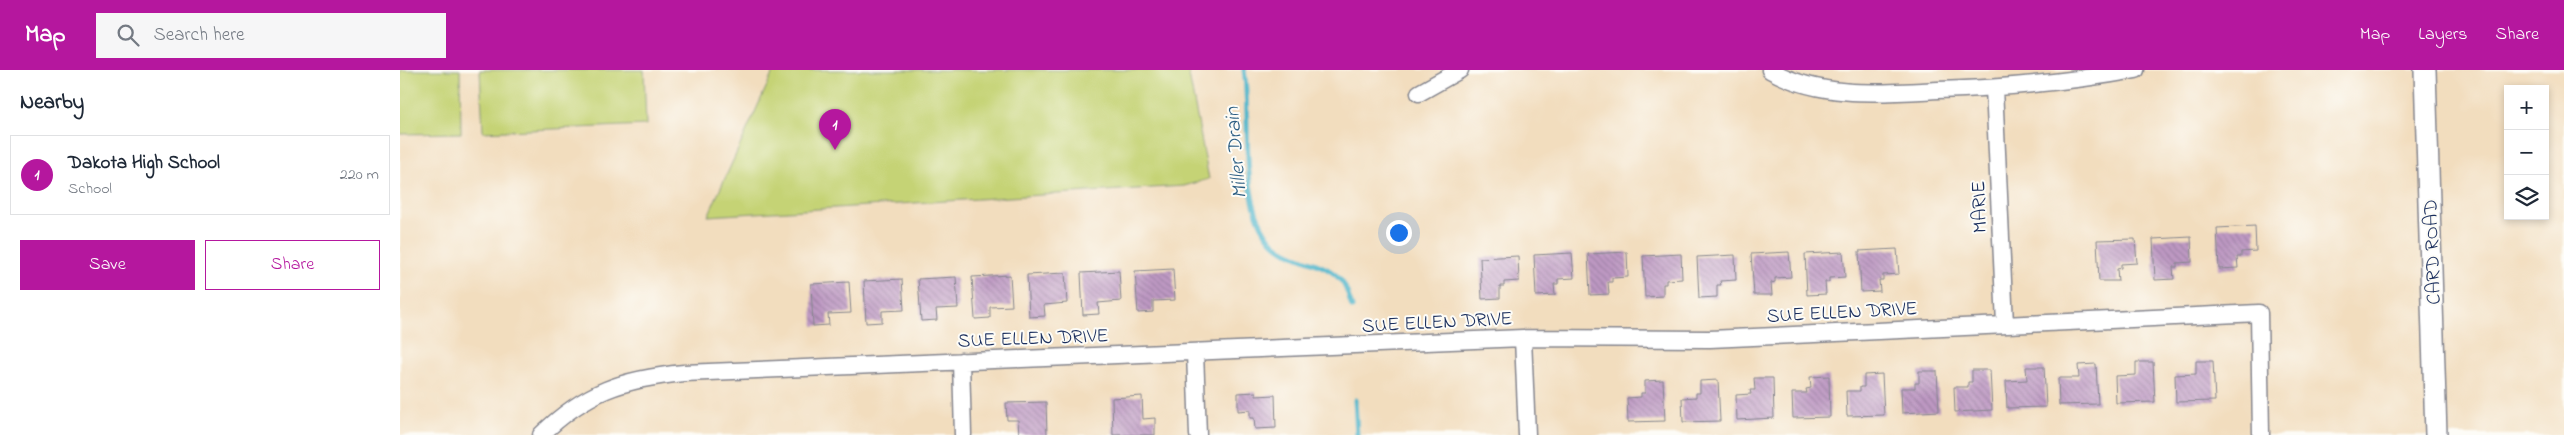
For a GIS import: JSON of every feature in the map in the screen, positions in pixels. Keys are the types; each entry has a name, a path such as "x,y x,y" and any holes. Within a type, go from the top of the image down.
{"street":[{"path":"1419,92 1460,70"},
{"path":"1770,70 1809,86 1872,93 1994,88 2091,78 2136,70"},
{"name":"CARD ROAD","path":"2425,70 2436,435"},
{"name":"MARIE","path":"1994,88 2005,324"},
{"name":"SUE ELLEN DRIVE","path":"541,435 577,405 619,384 684,372 1523,338 1710,339 2005,324 2258,314 2261,435"},
{"path":"1523,338 1527,435"},
{"path":"1195,352 1198,435"},
{"path":"961,361 964,435"}],"green space":[{"path":"400,70 460,70 461,133 400,134"},
{"path":"480,70 644,70 646,125 483,132"},
{"path":"774,70 1188,70 1209,179 1184,186 708,216"}],"building":[{"path":"2255,226 2256,251 2241,252 2241,257 2237,257 2238,268 2219,269 2217,228"},
{"path":"2191,237 2192,262 2177,263 2177,267 2173,267 2174,279 2155,280 2153,239"},
{"path":"2135,239 2137,263 2121,264 2121,268 2117,269 2118,281 2099,281 2097,240"},
{"path":"1897,249 1899,274 1883,275 1883,280 1879,280 1880,291 1861,292 1859,251"},
{"path":"1627,252 1628,277 1612,278 1612,282 1608,282 1609,294 1590,295 1588,254"},
{"path":"1789,252 1791,277 1775,278 1775,282 1771,283 1772,295 1754,295 1751,254"},
{"path":"1843,252 1845,277 1829,278 1829,282 1825,282 1826,294 1807,295 1805,254"},
{"path":"1572,253 1574,278 1558,279 1558,284 1554,284 1555,295 1536,296 1534,255"},
{"path":"1681,254 1682,279 1666,280 1666,284 1663,284 1663,296 1645,297 1643,256"},
{"path":"1735,255 1736,280 1720,281 1721,285 1717,285 1717,297 1699,298 1697,257"},
{"path":"1518,256 1519,281 1504,282 1504,286 1500,286 1500,298 1482,299 1480,258"},
{"path":"1173,269 1175,300 1153,301 1153,312 1138,313 1135,271"},
{"path":"1119,271 1121,301 1098,303 1099,314 1083,315 1081,273"},
{"path":"1065,273 1067,303 1044,305 1045,316 1029,317 1027,275"},
{"path":"1010,275 1012,306 990,307 990,318 975,319 972,277"},
{"path":"956,277 958,308 936,309 937,320 921,321 918,279"},
{"path":"902,279 904,310 882,311 882,322 866,323 864,281"},
{"path":"849,282 851,313 828,314 829,325 813,326 811,284"},
{"path":"2196,361 2213,361 2215,401 2176,402 2175,375 2196,374"},
{"path":"2136,362 2153,362 2155,402 2116,403 2115,376 2136,375"},
{"path":"2096,364 2098,404 2059,405 2058,378 2079,378 2078,365"},
{"path":"2026,367 2044,367 2046,407 2007,408 2006,381 2027,380"},
{"path":"1972,370 1990,370 1992,410 1955,412 1954,387 1968,387 1968,382 1972,382"},
{"path":"1919,371 1937,371 1939,411 1902,413 1901,388 1915,388 1915,383 1919,383"},
{"path":"1882,374 1884,415 1847,416 1846,391 1860,391 1860,387 1864,387 1864,375"},
{"path":"1829,376 1830,417 1793,418 1792,393 1807,393 1806,389 1811,388 1810,377"},
{"path":"1754,378 1773,378 1774,418 1737,420 1736,395 1751,394 1750,390 1755,390"},
{"path":"1663,380 1665,421 1628,422 1627,398 1641,397 1641,393 1645,393 1645,381"},
{"path":"1718,380 1720,421 1683,422 1682,398 1696,397 1696,393 1700,393 1700,381"},
{"path":"1256,392 1256,396 1275,395 1276,428 1255,429 1254,418 1250,418 1250,410 1238,411 1238,393"},
{"path":"1142,396 1143,419 1155,418 1155,435 1113,435 1112,398"},
{"path":"1046,402 1047,435 1019,435 1018,420 1007,420 1006,403"}],"waterway":[{"name":"Miller Drain","path":"1244,70 1250,184 1254,206 1262,226 1273,242 1281,248 1327,269 1335,275 1345,287 1352,307"},
{"name":"Miller Drain","path":"1355,400 1357,435"}],"place":[{"name":"Dakota High School","path":"835,150"}]}
